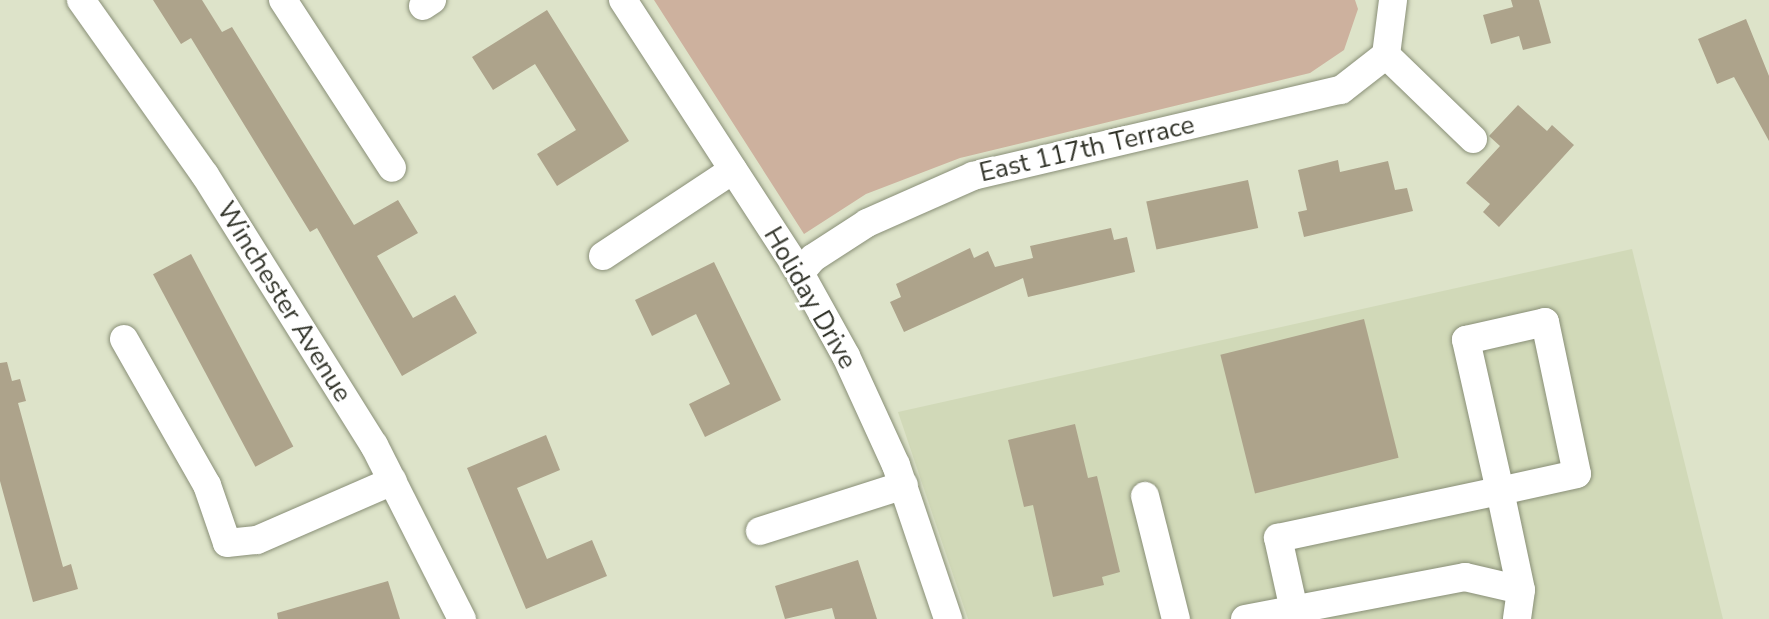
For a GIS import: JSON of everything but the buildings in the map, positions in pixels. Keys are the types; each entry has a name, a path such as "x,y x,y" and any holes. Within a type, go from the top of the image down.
{"street":[{"name":"Winchester Avenue","path":"81,0 205,175 393,481 462,619"},
{"path":"283,0 392,168"},
{"name":"Holiday Drive","path":"623,0 800,273 846,356 904,485 948,619"},
{"path":"1393,0 1386,55 1473,139"},
{"name":"East 117th Terrace","path":"800,273 813,258 867,223 973,176 1341,90 1386,55"},
{"path":"603,256 733,170"},
{"path":"1294,610 1278,538 1500,491 1577,474 1545,322 1466,340 1500,491 1521,590 1517,619"},
{"path":"124,339 207,485 227,543 257,540 393,481"},
{"path":"760,531 904,485"},
{"path":"1145,496 1176,619"},
{"path":"1245,619 1465,577 1521,590"}],"shaded area":[{"path":"654,0 1355,0 1358,9 1344,50 1310,73 960,158 866,194 804,234"},
{"path":"1632,249 1723,619 968,619 898,412"}]}
